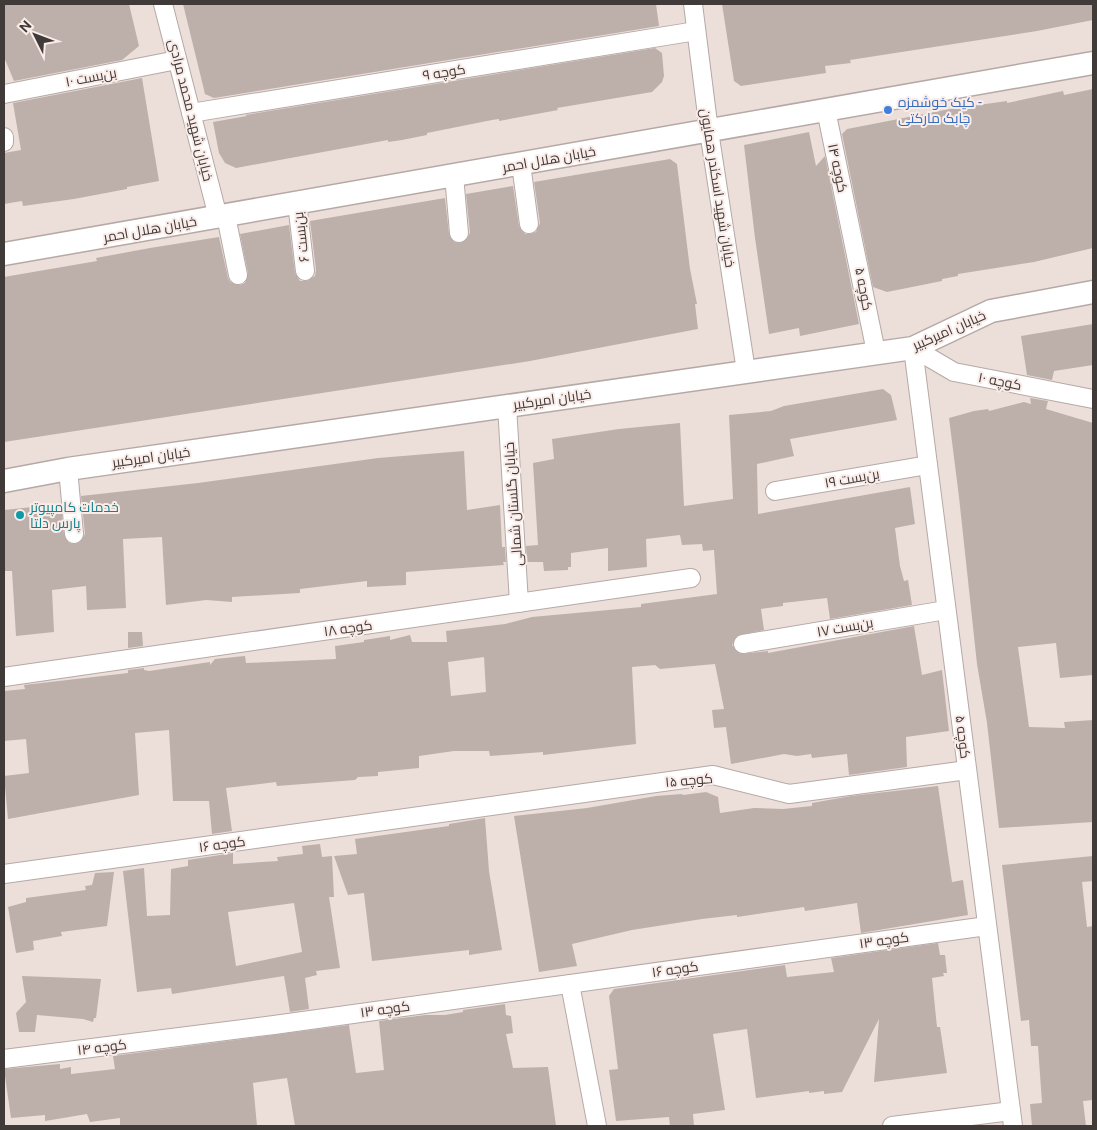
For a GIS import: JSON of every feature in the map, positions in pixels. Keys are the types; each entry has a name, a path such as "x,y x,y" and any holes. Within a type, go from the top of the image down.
{"street":[{"name":"خیابان شهید محمد مرادی","path":"163,4 191,113 238,275"},
{"name":"خیابان شهید اسکندر همایون","path":"693,4 709,131 746,372"},
{"name":"کوچه ۹","path":"191,113 696,31"},
{"name":"بن‌بست ۱۰","path":"4,94 177,60"},
{"name":"خیابان هلال احمر","path":"4,254 1093,63"},
{"name":"کوچه ۱۴","path":"826,110 851,226"},
{"path":"4,137 4,142"},
{"path":"521,164 529,224"},
{"path":"454,175 459,233"},
{"name":"بن‌بست ۶","path":"297,203 305,271"},
{"name":"کوچه ۵","path":"851,226 876,352"},
{"name":"خیابان امیرکبیر","path":"4,481 68,469 913,348 991,311 1093,292"},
{"name":"کوچه ۵","path":"913,348 1012,1118"},
{"name":"کوچه ۱۰","path":"913,348 954,372 1093,399"},
{"name":"خیابان گلستان شمالی","path":"507,406 520,603"},
{"name":"بن‌بست ۱۹","path":"776,491 928,464"},
{"path":"68,469 74,534"},
{"name":"کوچه ۱۸","path":"4,677 691,578"},
{"name":"بن‌بست ۱۷","path":"743,644 946,610"},
{"name":"کوچه ۱۵","path":"440,813 713,775 789,794 967,770"},
{"name":"کوچه ۱۶","path":"4,874 440,813"},
{"name":"کوچه ۱۳","path":"781,954 987,926"},
{"name":"کوچه ۱۶","path":"570,984 781,954"},
{"path":"570,984 597,1126"},
{"name":"کوچه ۱۳","path":"199,1034 570,984"},
{"name":"کوچه ۱۴","path":"4,1059 199,1034"},
{"path":"892,1126 1012,1118"}],"building":[{"path":"4,4 129,4 139,46 122,60 14,81 4,57"},
{"path":"183,4 656,4 659,26 214,98 205,94"},
{"path":"722,4 1093,4 1093,20 1037,31 850,60 851,63 825,66 826,73 741,86 734,81"},
{"path":"655,48 662,53 664,76 662,82 652,92 557,108 558,110 499,121 499,119 492,120 402,140 388,142 388,140 236,168 225,163 219,153 213,122 247,116 245,115"},
{"path":"142,78 159,181 74,199 23,206 22,201 4,204 4,153 21,150 13,103"},
{"path":"1093,89 1093,248 1034,262 958,274 958,276 942,279 942,281 887,292 873,287 842,134 847,129 950,109 1007,101 1007,103 1063,91 1064,95"},
{"path":"809,132 816,166 825,156 859,324 800,336 799,328 769,334 744,145"},
{"path":"670,159 677,164 690,269 697,304 695,304 698,329 530,361 4,442 4,277 97,261 96,258 219,237 228,278 230,282 240,285 245,283 248,273 240,234 289,225 295,273 300,281 307,281 315,276 316,270 310,221 445,198 449,234 454,242 460,243 465,241 470,233 466,194 513,186 519,226 525,234 531,234 536,232 540,223 534,182"},
{"path":"1093,324 1093,365 1054,371 1052,380 1027,375 1021,336"},
{"path":"883,389 891,395 897,420 790,439 794,456 757,464 758,514 910,487 915,524 895,528 900,566 904,581 908,580 912,605 830,619 827,598 783,603 783,606 761,609 764,630 737,636 732,645 740,654 768,651 768,653 914,626 922,675 942,670 949,731 906,737 907,767 849,775 847,754 812,758 811,754 797,756 784,754 731,764 726,727 714,728 712,710 724,709 715,664 660,669 655,665 632,667 636,744 543,755 543,752 490,756 489,751 454,751 419,756 419,768 378,772 378,776 358,777 355,780 277,786 276,782 226,788 232,831 212,834 209,801 173,801 169,730 135,733 139,795 8,819 4,776 29,773 26,739 4,741 4,691 25,689 24,685 128,673 128,670 144,668 144,670 149,671 210,662 210,665 215,659 245,656 246,663 336,659 335,646 364,642 364,640 390,636 390,640 410,635 412,642 447,642 446,631 505,624 532,617 641,607 641,604 717,594 714,550 703,551 702,544 682,545 680,535 646,539 647,567 608,571 608,548 571,553 571,567 568,567 568,570 544,571 543,562 527,562 526,546 538,545 533,463 554,459 552,439 619,429 680,423 684,506 733,499 729,415 771,411 784,406","holes":["484,657 486,692 451,696 448,662"]},
{"path":"1030,398 1048,401 1046,409 1093,423 1093,675 1060,678 1056,643 1018,647 1029,727 1065,728 1064,722 1093,720 1093,822 999,828 987,723 977,664 949,418 974,411 988,409 989,411 1024,402 1031,404"},
{"path":"464,451 467,510 500,505 502,547 505,547 506,562 503,562 504,565 406,572 406,585 367,587 367,581 300,589 300,593 232,597 232,602 206,600 166,605 162,537 123,539 126,608 87,610 86,586 52,590 54,632 16,636 12,571 4,571 4,510 61,504 64,535 69,543 75,544 80,542 85,534 81,496 198,483 378,458"},
{"path":"128,632 142,632 143,646 128,648"},
{"path":"938,786 952,882 963,880 968,915 861,933 857,903 805,911 804,907 737,917 737,915 702,919 632,930 572,944 577,966 539,972 514,816 587,808 656,796 706,792 718,797 720,813 754,808 783,809 812,806 812,803 851,796"},
{"path":"485,818 489,871 502,950 469,955 469,950 372,961 364,893 348,895 334,856 357,854 355,839 449,826 449,824"},
{"path":"320,844 322,857 332,856 334,897 329,897 340,968 316,971 317,975 305,978 309,1009 290,1012 284,976 172,994 171,988 137,992 123,871 144,868 147,916 170,915 171,869 188,866 188,860 233,853 233,864 278,861 277,857 303,854 302,846","holes":["294,903 302,952 236,966 228,912"]},
{"path":"1093,856 1093,881 1082,882 1087,927 1093,926 1093,1100 1083,1101 1086,1126 1032,1126 1030,1104 1042,1103 1038,1046 1031,1046 1029,1020 1021,1021 1002,865"},
{"path":"114,872 107,926 61,932 62,936 33,941 34,950 16,953 8,907 26,902 26,898 86,890 85,886 92,885 95,873"},
{"path":"938,943 940,955 945,955 947,973 943,973 944,976 932,978 937,1027 940,1027 947,1073 874,1082 879,1019 842,1092 824,1094 824,1091 809,1093 809,1091 756,1098 747,1029 713,1034 725,1110 693,1114 694,1126 670,1126 669,1117 616,1121 609,1070 618,1069 609,996 614,989 785,965 787,977 834,972 831,958"},
{"path":"22,976 101,979 96,1018 94,1018 93,1022 83,1019 37,1015 35,1032 19,1032 16,1013 26,1002"},
{"path":"505,1004 506,1015 511,1016 513,1033 506,1034 513,1068 548,1067 556,1126 295,1126 287,1078 253,1083 257,1126 120,1126 120,1118 90,1122 87,1114 45,1121 45,1115 11,1118 4,1069 60,1064 60,1069 71,1067 71,1074 115,1069 113,1056 349,1025 356,1073 384,1070 379,1021 425,1015 445,1015 463,1012 463,1010"}],"place":[{"name":"کیک خوشمزه - چابک مارکتی","path":"888,110"},
{"name":"خدمات کامپیوتر پارس دلتا","path":"20,515"}]}
